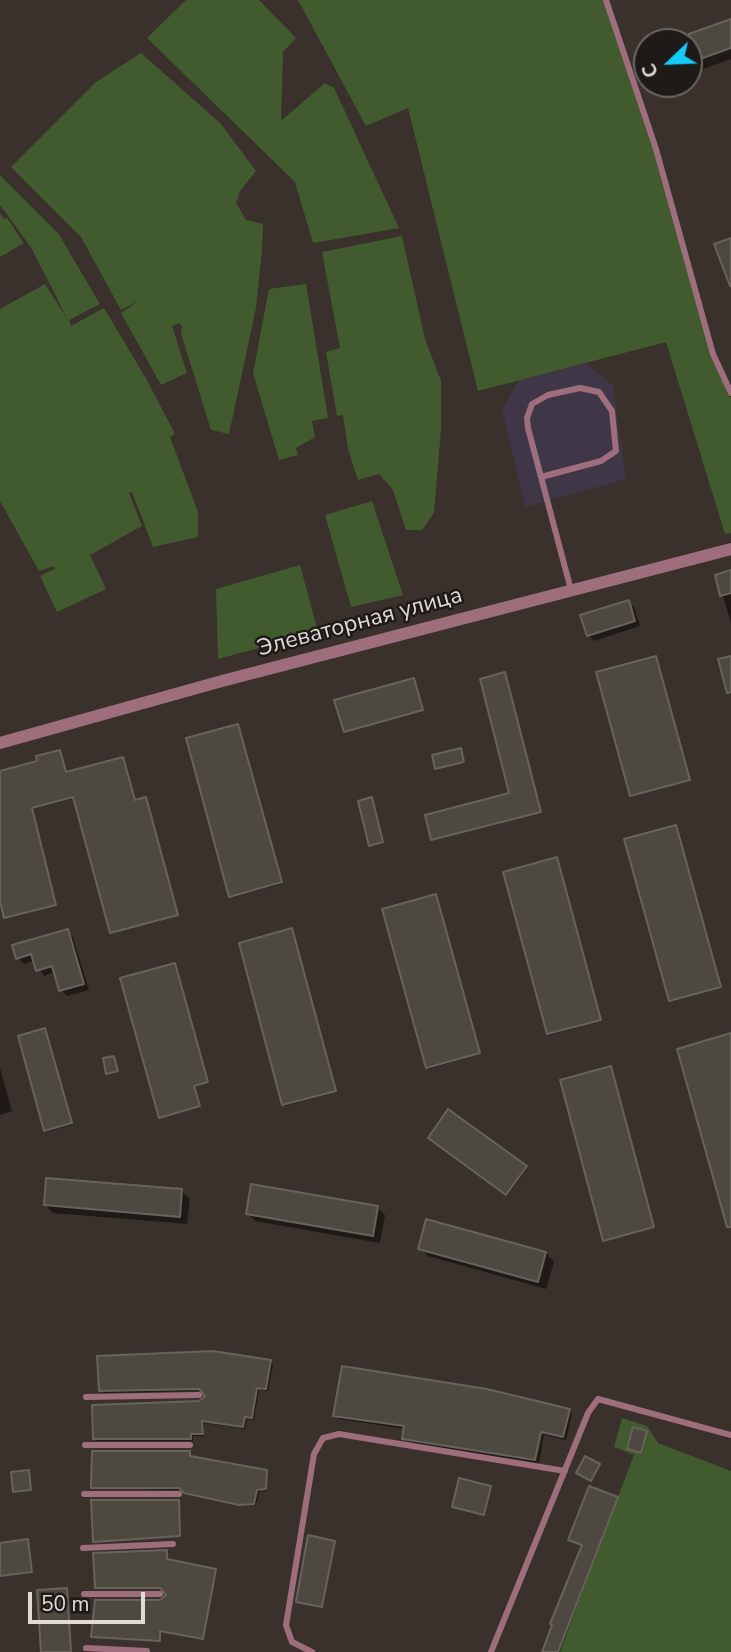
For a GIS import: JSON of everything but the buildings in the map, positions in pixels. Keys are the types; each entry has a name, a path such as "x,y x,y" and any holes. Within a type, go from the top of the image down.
{"street":[{"name":"Элеваторная улица","path":"0,743 222,681 731,549"}],"lane":[{"path":"606,0 656,149 713,354 731,393"},
{"path":"541,477 601,461 616,451 612,411 599,392 580,388 548,395 532,404 527,418 528,428 541,477 571,590"},
{"path":"86,1397 199,1395"},
{"path":"491,1652 588,1413 598,1399 731,1435"},
{"path":"312,1652 292,1642 286,1625 314,1454 323,1438 339,1434 565,1471"},
{"path":"85,1445 190,1445"},
{"path":"84,1494 179,1494"},
{"path":"83,1548 173,1544"},
{"path":"84,1594 160,1594"},
{"path":"86,1648 147,1651"}],"shaded area":[{"path":"586,363 613,386 626,479 525,507 502,409 519,380"}],"green space":[{"path":"186,0 259,0 296,38 283,52 281,121 325,83 334,88 399,228 313,243 295,182 147,38"},
{"path":"298,0 608,0 633,77 633,98 640,98 655,144 718,370 731,399 731,533 725,534 666,342 478,391 408,108 366,126"},
{"path":"141,53 221,124 256,171 240,191 236,203 246,220 263,224 256,308 229,434 211,430 181,333 182,326 179,323 172,326 187,373 161,385 121,313 138,301 121,310 81,237 11,167 96,82"},
{"path":"0,175 58,233 100,304 69,320 71,326 104,308 148,382 175,434 170,437 198,512 198,537 153,547 132,492 129,493 142,526 90,555 106,589 57,612 40,576 55,569 54,566 39,571 0,501 0,309 45,284 68,320 32,249 0,205"},
{"path":"0,213 4,219 7,218 24,243 0,257"},
{"path":"402,236 425,339 441,381 441,429 434,513 422,530 406,530 393,490 379,474 358,480 348,449 343,415 337,416 326,352 340,348 322,252"},
{"path":"306,284 328,418 312,421 315,437 296,448 298,455 279,460 253,373 269,289"},
{"path":"372,501 403,595 351,607 325,515"},
{"path":"300,565 318,632 218,659 216,589"},
{"path":"622,1418 647,1426 658,1443 731,1471 731,1652 559,1652 634,1455 614,1447"}]}
